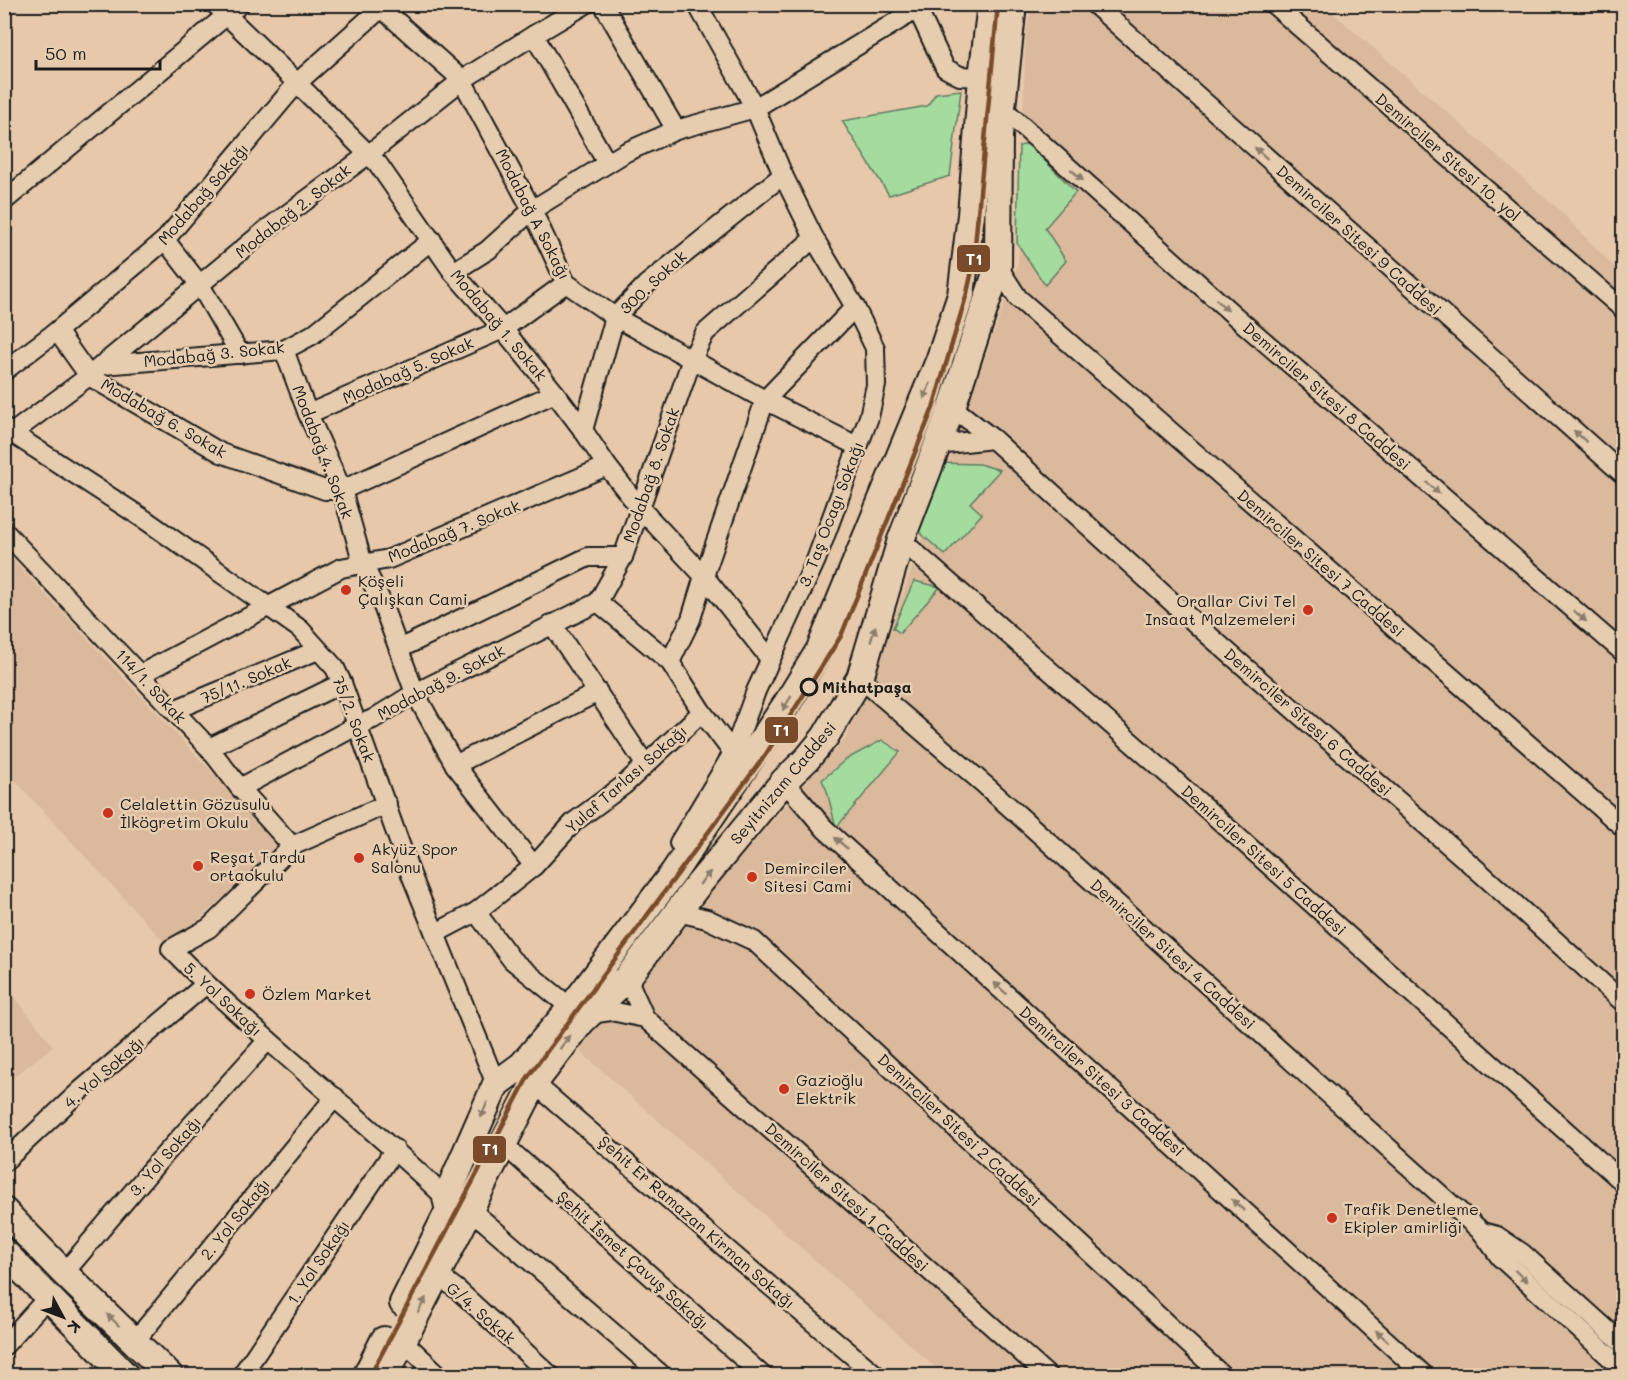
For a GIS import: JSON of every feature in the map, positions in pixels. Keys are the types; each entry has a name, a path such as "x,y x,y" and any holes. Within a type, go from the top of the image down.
{"main road":[{"name":"Seyitnizam Caddesi","path":"575,1008 674,872 787,703 820,649 939,361 961,295 991,4"},
{"name":"Seyitnizam Caddesi","path":"575,1008 627,978 784,781 807,759 825,737 860,678 901,540 952,407 998,267 999,136 1013,4"},
{"name":"Seyitnizam Caddesi","path":"366,1376 449,1210 446,1198 515,1079 581,1022 575,1008"},
{"name":"Seyitnizam Caddesi","path":"385,1376 503,1144 515,1079"},
{"path":"4,1211 170,1376"},
{"path":"4,1252 50,1296 115,1372"}],"street":[{"path":"4,201 220,10 240,4"},
{"name":"Modabağ 2. Sokak","path":"8,431 96,370 267,229 369,154 462,81 586,4"},
{"path":"603,4 676,130"},
{"name":"3. Taş Ocagı Sokağı","path":"575,1008 664,870 733,753 770,659 816,560 869,417 876,385 875,348 855,307 813,238 755,108 697,4"},
{"name":"Demirciler Sitesi 9 Caddesi","path":"1094,4 1623,474"},
{"name":"Demirciler Sitesi 10. yol","path":"1273,4 1623,309"},
{"name":"Modabağ A Sokağı","path":"382,6 462,81 532,210 566,283 615,317 765,400 857,446"},
{"name":"Modabağ Sokağı","path":"4,371 57,331 165,240 297,83 382,6"},
{"path":"453,272 488,250 532,210 626,152 676,130 755,108 916,7 945,68 960,76 982,77"},
{"name":"Modabağ 1. Sokak","path":"220,10 378,164 453,272 503,328 555,393 639,507 704,576 770,659"},
{"path":"534,35 607,163"},
{"name":"Demirciler Sitesi 8 Caddesi","path":"1002,108 1236,317 1623,653"},
{"path":"999,136 1033,136"},
{"name":"300. Sokak","path":"583,430 615,317 647,284 783,175"},
{"name":"Modabağ 8. Sokak","path":"399,649 588,557 623,557 692,359 705,333 813,238"},
{"path":"165,240 200,285 240,354"},
{"name":"Modabağ 3. Sokak","path":"96,370 284,350 312,335 432,240"},
{"name":"Demirciler Sitesi 7 Caddesi","path":"998,267 1018,298 1623,828"},
{"name":"Modabağ 5. Sokak","path":"308,414 503,328 566,283"},
{"path":"986,303 1018,298"},
{"path":"670,662 691,619 765,400 855,307"},
{"name":"Modabağ 6. Sokak","path":"57,331 96,370 221,453 325,490 342,490"},
{"name":"Modabağ 4. Sokak","path":"284,350 308,414 342,490 363,564 381,601 415,693 455,765 534,866"},
{"path":"342,490 555,393"},
{"name":"Demirciler Sitesi 6 Caddesi","path":"952,407 993,439 1206,633 1483,875 1623,1003"},
{"name":"75/2. Sokak","path":"8,431 147,520 269,606 300,629 335,668 358,725 410,872 436,933 515,1079"},
{"path":"937,445 993,439"},
{"name":"Modabağ 7. Sokak","path":"141,674 341,568 389,559 607,466"},
{"name":"114/1. Sokak","path":"4,531 209,748 240,788 292,846"},
{"name":"Demirciler Sitesi 5 Caddesi","path":"901,540 1172,778 1623,1184"},
{"path":"623,557 598,602 670,662 702,712 733,753"},
{"name":"Modabağ 9. Sokak","path":"240,788 373,718 415,693 598,602"},
{"path":"552,624 645,764"},
{"name":"75/11. Sokak","path":"174,711 318,650"},
{"name":"Demirciler Sitesi 4 Caddesi","path":"860,678 985,785 1482,1232 1500,1257 1623,1370"},
{"path":"209,748 342,683"},
{"path":"455,765 597,692"},
{"name":"Yulaf Tarlası Sokağı","path":"436,933 476,912 534,866 574,822 624,785 702,712"},
{"name":"Demirciler Sitesi 3 Caddesi","path":"784,781 834,837 1425,1376"},
{"name":"5. Yol Sokağı","path":"387,804 292,846 208,928 171,949 206,984 395,1149 446,1198"},
{"path":"476,912 512,960 575,1008"},
{"name":"Demirciler Sitesi 2 Caddesi","path":"678,912 707,919 754,941 1223,1376"},
{"name":"Demirciler Sitesi 1 Caddesi","path":"627,978 645,1018 1048,1376"},
{"name":"4. Yol Sokağı","path":"4,1162 80,1091 206,984"},
{"name":"Demirciler Sitesi 1 Caddesi","path":"575,1008 629,1013 645,1018"},
{"name":"3. Yol Sokağı","path":"64,1273 158,1162 268,1040"},
{"name":"Şehit Er Ramazan Kirman Sokağı","path":"515,1079 737,1258 877,1376"},
{"name":"2. Yol Sokağı","path":"135,1341 336,1097"},
{"name":"Şehit İsmet Çavuş Sokağı","path":"503,1144 763,1376"},
{"name":"1. Yol Sokağı","path":"241,1376 395,1149"},
{"path":"471,1210 663,1376"},
{"name":"Demirciler Sitesi 4 Caddesi","path":"1482,1232 1497,1236 1522,1253 1623,1345"},
{"name":"G/4. Sokak","path":"438,1275 459,1291 551,1376"},
{"path":"4,1346 50,1296"},
{"path":"403,1341 440,1376"}],"shaded area":[{"path":"1032,5 1324,5 1557,208 1623,276 1623,1375 944,1375 573,1045 846,738 881,657 1018,264 1026,34"},
{"path":"4,550 282,847 168,946 8,773 5,775"},
{"path":"5,985 53,1046 5,1084"}],"green space":[{"path":"961,90 950,176 889,195 842,121 927,106 936,93"},
{"path":"1028,144 1076,192 1045,228 1066,261 1045,285 1017,243 1019,146"},
{"path":"937,463 979,464 1000,470 970,503 982,514 945,555 918,531"},
{"path":"914,581 940,587 900,633 893,628"},
{"path":"882,740 900,752 836,828 822,780 845,760"}],"transit line":[{"name":"T1","path":"370,1376 528,1077 766,754 841,636 933,408 967,293 973,266 998,4"}],"place":[{"name":"Köşeli Çalışkan Cami","path":"346,590"},
{"name":"Orallar Civi Tel Insaat Malzemeleri","path":"1308,610"},
{"name":"Mithatpaşa","path":"809,687"},
{"name":"Celalettin Gözusulu İlkögretim Okulu","path":"108,813"},
{"name":"Akyüz Spor Salonu","path":"359,858"},
{"name":"Reşat Tardu ortaokulu","path":"198,866"},
{"name":"Demirciler Sitesi Cami","path":"752,877"},
{"name":"Özlem Market","path":"250,994"},
{"name":"Gazioğlu Elektrik","path":"784,1089"},
{"name":"Trafik Denetleme Ekipler amirliği","path":"1332,1218"}]}
